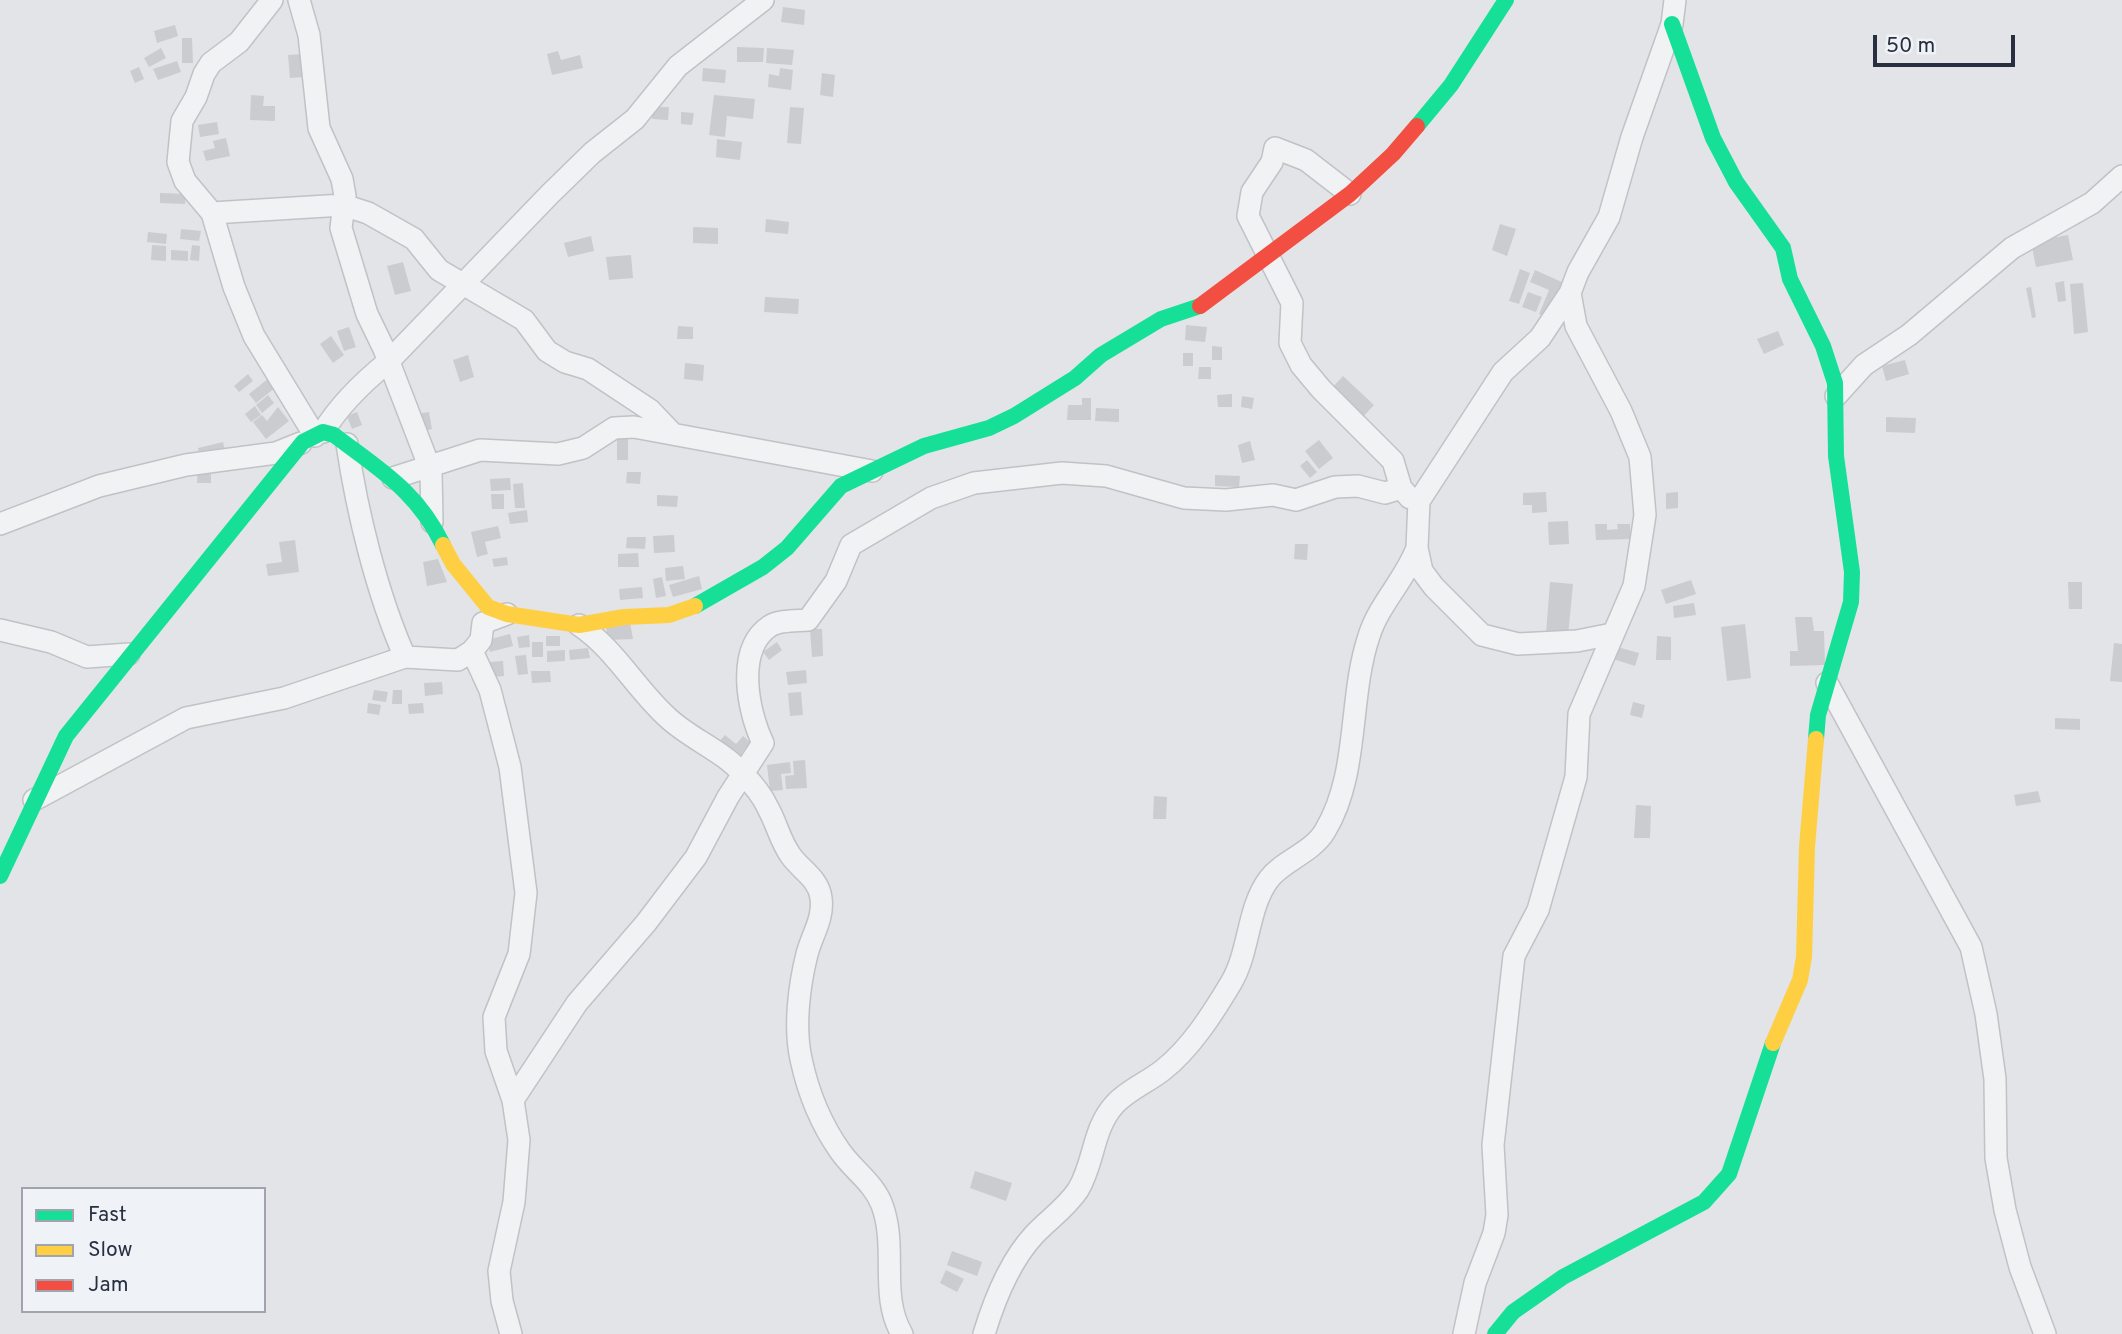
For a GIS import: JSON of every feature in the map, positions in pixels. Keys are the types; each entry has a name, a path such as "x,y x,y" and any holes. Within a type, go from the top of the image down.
{"street":[{"path":"272,0 239,42 211,63 183,121 178,162 185,181 212,213 234,287 254,336 314,437"},
{"path":"299,0 309,35 319,128 342,179 345,196 341,228 367,314 389,361 429,466 432,522"},
{"path":"0,876 66,736 129,654 314,437 364,381 389,361 462,283 592,153 635,119 678,65 763,0"},
{"path":"0,524 99,486 186,466 276,453 314,437 334,435 407,490 432,522 453,564 475,595 488,607 507,614 579,625 624,617 669,615 705,603 763,567 787,548 841,486 924,446 989,428 1014,416 1075,378 1101,355 1161,319 1197,308 1215,298 1267,254 1350,194 1394,154 1451,85 1506,0"},
{"path":"1410,494 1503,372 1540,338 1570,293 1578,272 1609,217 1632,137 1672,24 1675,0"},
{"path":"1495,1334 1513,1312 1553,1284 1703,1202 1728,1174 1767,1056 1800,981 1804,957 1812,781 1818,715 1851,602 1852,572 1836,456 1836,396 1823,346 1790,279 1783,248 1736,182 1713,138 1672,24"},
{"path":"1350,194 1306,160 1275,148 1272,162 1248,205 1254,231 1292,303 1290,343 1301,365 1393,461 1410,494 1422,571 1434,587 1482,635 1518,644 1577,641 1612,634"},
{"path":"1836,396 1864,365 1909,335 2012,248 2092,203 2122,176"},
{"path":"212,213 343,205 368,213 414,240 439,270 516,313 538,335 547,351 565,362 588,369 650,410 670,431"},
{"path":"1464,1334 1475,1283 1494,1233 1497,1215 1493,1145 1514,956 1538,909 1576,777 1579,714 1634,586 1645,515 1640,457 1621,411 1576,326 1570,293"},
{"path":"393,478 480,450 558,454 583,448 614,428 670,431 872,471"},
{"path":"347,444 363,524 394,633 405,657"},
{"path":"513,1100 577,1003 646,923 696,857 763,743 746,694 758,637 772,624 808,620 836,581 851,545 931,498 974,483 1062,473 1124,480 1184,498 1226,500 1273,495 1296,500 1335,487 1358,486 1385,493 1410,494"},
{"path":"984,1334 1017,1257 1076,1192 1086,1175 1100,1123 1117,1102 1163,1070 1188,1046 1243,960 1262,894 1270,877 1311,847 1325,831 1345,782 1360,667 1369,635 1377,615 1410,567 1417,548"},
{"path":"34,800 186,718 284,698 405,657 458,660 472,651 481,640 483,623 507,614"},
{"path":"579,625 595,635 667,717 743,774 768,807 792,857 815,881 821,895 822,913 808,951 801,982 800,1056 810,1095 822,1120 841,1153 868,1181 882,1205 892,1266 889,1299 893,1318 902,1334"},
{"path":"0,630 51,642 87,657 108,680"},
{"path":"472,651 490,690 505,744 526,893 519,954 494,1017 496,1051 513,1100 519,1140 518,1168 499,1271 502,1301 511,1334"},
{"path":"87,657 129,654"},
{"path":"1827,683 1971,947 1988,1027 1995,1079 1996,1158 2005,1210 2020,1267 2045,1334"}],"building":[{"path":"783,7 805,10 804,25 781,22"},
{"path":"175,25 178,36 157,43 154,31"},
{"path":"182,38 192,38 193,63 182,63"},
{"path":"737,47 764,48 763,62 737,62"},
{"path":"161,48 166,58 149,67 144,58"},
{"path":"767,48 794,50 792,65 766,63"},
{"path":"558,51 561,60 580,55 583,68 552,75 547,54"},
{"path":"302,54 304,77 290,78 288,55"},
{"path":"177,61 181,72 158,80 153,69"},
{"path":"139,67 144,79 135,83 130,71"},
{"path":"703,68 726,70 725,83 702,81"},
{"path":"780,68 793,70 791,90 768,87 769,74 779,76"},
{"path":"822,73 835,75 833,97 820,95"},
{"path":"251,95 264,96 263,106 275,106 275,121 250,120"},
{"path":"714,95 755,99 753,119 727,116 725,137 709,135"},
{"path":"653,107 669,107 668,120 652,119"},
{"path":"790,107 804,108 801,144 787,143"},
{"path":"681,112 694,113 692,125 681,124"},
{"path":"217,122 219,134 200,137 198,125"},
{"path":"226,138 230,156 206,161 203,151 215,148 213,141"},
{"path":"717,139 742,142 740,160 716,157"},
{"path":"160,193 186,194 185,204 160,203"},
{"path":"766,219 789,222 788,234 765,232"},
{"path":"1500,224 1516,229 1507,256 1492,250"},
{"path":"693,227 718,228 718,244 693,243"},
{"path":"181,229 201,231 199,241 180,239"},
{"path":"148,232 167,234 166,244 147,242"},
{"path":"2068,235 2073,260 2036,267 2031,242"},
{"path":"591,236 594,251 568,257 564,243"},
{"path":"152,245 166,246 166,261 151,260"},
{"path":"192,245 200,246 199,261 190,260"},
{"path":"171,250 188,251 188,261 171,260"},
{"path":"631,255 633,278 609,280 606,257"},
{"path":"403,262 411,291 395,295 387,266"},
{"path":"1520,269 1530,273 1519,304 1509,301"},
{"path":"1535,270 1566,284 1551,319 1539,314 1549,290 1530,282"},
{"path":"2064,281 2066,301 2058,302 2055,283"},
{"path":"2083,283 2088,332 2074,334 2070,284"},
{"path":"2031,287 2036,317 2032,318 2026,288"},
{"path":"1528,292 1542,297 1536,312 1522,307"},
{"path":"765,297 799,299 798,314 764,312"},
{"path":"1186,325 1207,327 1205,342 1185,340"},
{"path":"678,326 693,327 693,339 677,339"},
{"path":"349,327 356,347 344,351 337,331"},
{"path":"1778,331 1784,345 1764,354 1757,339"},
{"path":"331,336 344,355 333,363 320,344"},
{"path":"1212,346 1222,347 1222,360 1212,360"},
{"path":"1183,353 1193,353 1193,366 1183,366"},
{"path":"468,355 474,377 460,382 453,360"},
{"path":"1905,360 1909,374 1886,381 1882,366"},
{"path":"685,363 704,365 703,381 684,379"},
{"path":"1199,367 1211,367 1211,379 1198,379"},
{"path":"248,374 253,381 239,392 234,386"},
{"path":"1343,376 1374,405 1361,419 1330,390"},
{"path":"269,378 276,387 256,403 249,394"},
{"path":"1232,394 1232,407 1218,407 1217,395"},
{"path":"268,395 274,403 262,413 256,405"},
{"path":"1242,396 1254,398 1252,409 1241,407"},
{"path":"1082,398 1091,398 1091,420 1067,420 1068,405 1082,405"},
{"path":"255,406 261,415 251,422 245,414"},
{"path":"278,407 289,421 266,439 253,422 262,415 267,421"},
{"path":"1096,408 1119,409 1119,422 1095,421"},
{"path":"357,412 362,425 352,429 347,416"},
{"path":"429,412 432,429 421,432 417,414"},
{"path":"1886,417 1916,418 1915,433 1886,432"},
{"path":"617,436 628,436 628,460 617,460"},
{"path":"1319,440 1333,458 1319,469 1305,451"},
{"path":"1250,441 1255,460 1242,463 1238,445"},
{"path":"223,442 226,455 200,461 198,448"},
{"path":"1307,460 1317,472 1310,478 1300,466"},
{"path":"198,468 211,469 211,483 197,483"},
{"path":"627,472 641,472 640,484 626,483"},
{"path":"1215,475 1240,476 1239,487 1215,486"},
{"path":"510,478 511,490 491,491 490,479"},
{"path":"523,483 525,508 515,508 513,484"},
{"path":"1546,492 1547,512 1532,513 1532,505 1523,505 1523,493"},
{"path":"1678,492 1678,508 1666,509 1666,493"},
{"path":"491,494 504,494 504,509 492,509"},
{"path":"657,495 678,496 677,507 657,506"},
{"path":"527,510 528,522 510,524 508,513"},
{"path":"1568,521 1569,544 1549,545 1548,522"},
{"path":"1595,524 1607,524 1607,530 1618,529 1617,524 1630,524 1630,539 1596,540"},
{"path":"498,526 501,538 485,542 488,554 477,557 471,532"},
{"path":"674,535 675,552 654,553 653,536"},
{"path":"627,537 646,537 645,549 626,548"},
{"path":"295,540 299,572 268,576 266,564 282,562 279,542"},
{"path":"1295,544 1308,544 1307,560 1294,559"},
{"path":"638,553 639,567 618,567 618,554"},
{"path":"507,557 508,565 494,567 492,559"},
{"path":"438,559 447,582 427,586 423,562"},
{"path":"683,566 685,579 666,581 665,568"},
{"path":"699,576 702,589 673,597 669,585"},
{"path":"662,577 666,596 656,598 653,579"},
{"path":"1691,580 1696,594 1666,604 1661,590"},
{"path":"1550,582 1573,584 1568,636 1546,634"},
{"path":"2068,582 2082,582 2082,609 2069,609"},
{"path":"642,587 643,598 620,600 619,589"},
{"path":"1694,603 1696,615 1674,618 1673,606"},
{"path":"1795,617 1812,617 1814,631 1824,631 1825,665 1790,666 1790,651 1798,651"},
{"path":"630,623 633,639 608,640 606,627"},
{"path":"1745,624 1751,678 1727,681 1721,627"},
{"path":"810,629 822,629 823,656 812,657"},
{"path":"510,634 513,646 490,652 487,640"},
{"path":"529,635 530,647 519,648 517,637"},
{"path":"546,636 560,636 560,646 546,646"},
{"path":"1657,636 1671,637 1671,660 1656,660"},
{"path":"532,642 543,642 543,657 532,657"},
{"path":"777,642 782,650 769,660 763,652"},
{"path":"2114,643 2122,644 2122,682 2110,681"},
{"path":"1617,647 1639,653 1635,666 1613,659"},
{"path":"588,648 590,658 570,660 569,650"},
{"path":"565,650 565,661 547,662 547,651"},
{"path":"526,655 528,674 518,675 515,656"},
{"path":"503,661 504,676 491,677 490,662"},
{"path":"806,670 807,683 788,685 786,672"},
{"path":"531,671 550,671 551,682 532,683"},
{"path":"442,682 443,694 425,696 424,683"},
{"path":"374,690 388,692 386,702 372,700"},
{"path":"393,690 402,690 402,704 392,704"},
{"path":"801,692 803,715 790,716 788,693"},
{"path":"1633,702 1645,705 1642,718 1630,715"},
{"path":"368,703 381,705 379,715 367,713"},
{"path":"423,703 424,713 409,714 408,704"},
{"path":"2055,718 2080,719 2080,730 2055,729"},
{"path":"725,735 736,744 743,736 750,742 737,760 717,744"},
{"path":"805,760 807,788 786,789 785,776 794,775 793,761"},
{"path":"790,762 791,773 781,774 783,790 770,791 767,765"},
{"path":"2038,791 2041,802 2016,806 2014,795"},
{"path":"1154,796 1167,797 1166,819 1153,819"},
{"path":"1636,805 1651,806 1650,838 1634,838"},
{"path":"975,1171 1012,1183 1006,1201 970,1188"},
{"path":"952,1251 982,1262 977,1276 947,1265"},
{"path":"946,1270 964,1279 957,1292 940,1283"}],"traffic: fast":[{"path":"1417,126 1451,85 1506,0"},
{"path":"1672,24 1713,138 1736,182 1783,248 1790,279 1823,346 1835,383 1836,456 1852,572 1851,602 1818,715 1816,739"},
{"path":"695,606 763,567 787,548 841,486 924,446 989,428 1014,416 1075,378 1101,355 1161,319 1200,306"},
{"path":"0,876 66,736 303,442 323,432 334,435 382,471 409,496 433,526 443,545"},
{"path":"1495,1334 1513,1312 1563,1277 1704,1202 1729,1174 1773,1043"}],"traffic: slow":[{"path":"443,545 453,564 488,607 507,614 579,625 624,617 669,615 695,606"},
{"path":"1773,1043 1800,980 1804,957 1807,847 1816,739"}],"traffic: jam":[{"path":"1200,306 1350,194 1393,154 1417,126"}]}
